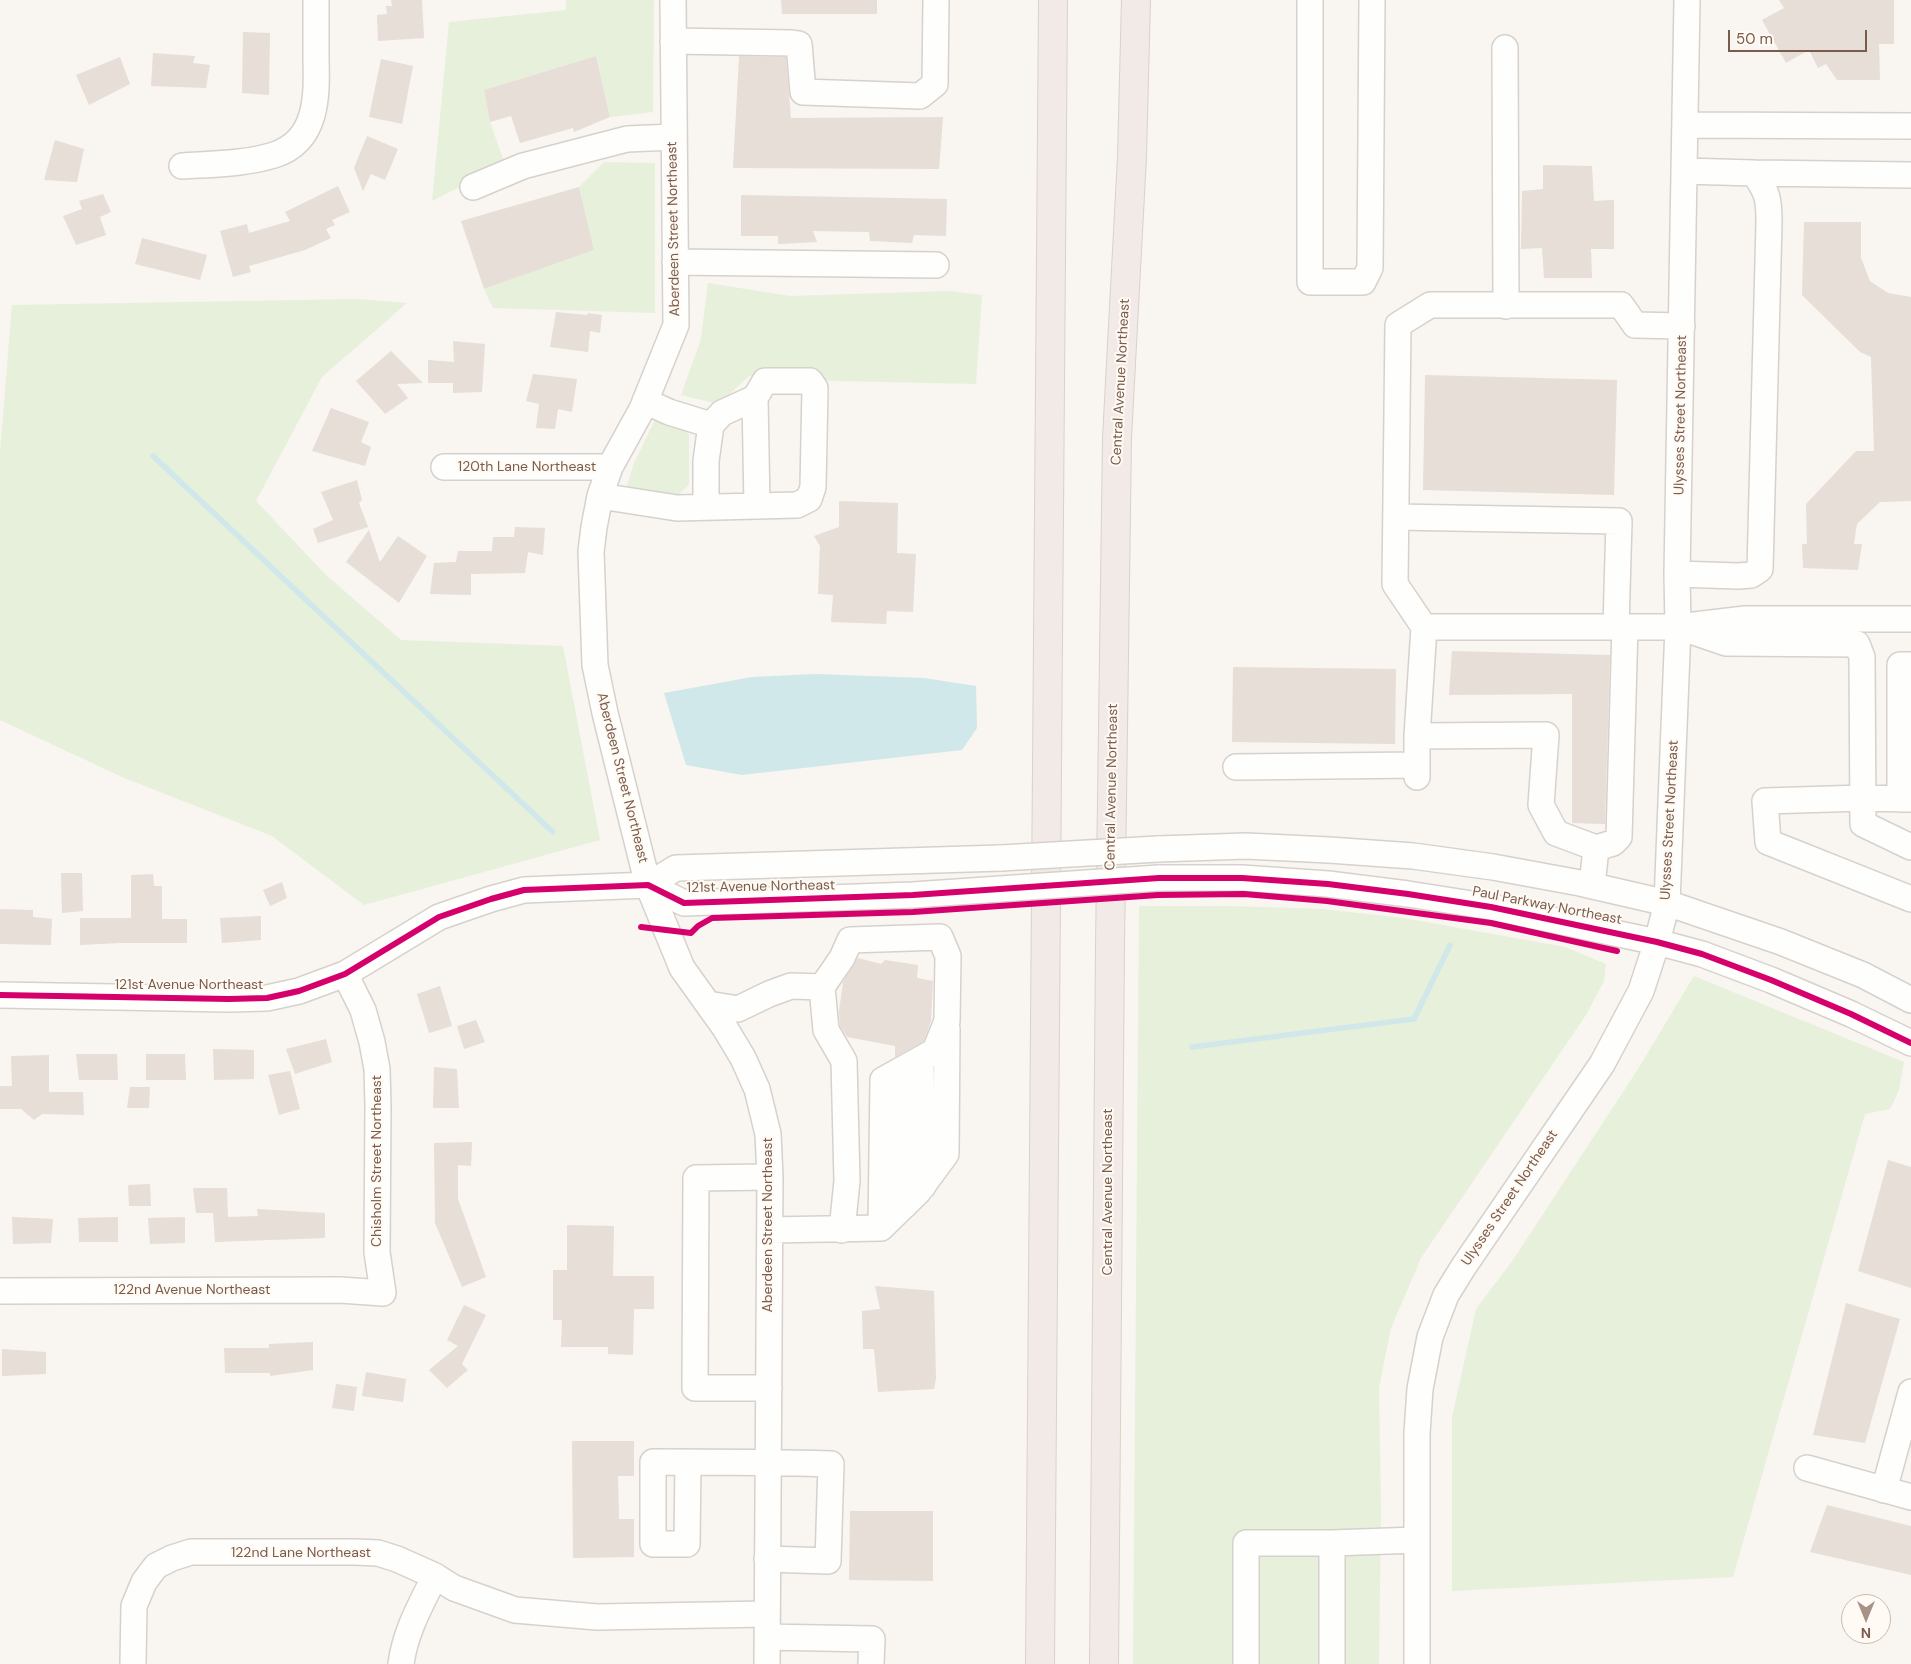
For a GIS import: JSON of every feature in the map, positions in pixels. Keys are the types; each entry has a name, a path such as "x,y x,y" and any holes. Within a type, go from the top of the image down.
{"highway":[{"path":"1040,1664 1053,0"},
{"name":"Central Avenue Northeast","path":"1104,1664 1110,955 1117,438 1132,157 1136,0"}],"street":[{"path":"182,166 251,160 275,155 293,144 306,131 312,117 317,95 316,0"},
{"name":"Aberdeen Street Northeast","path":"673,0 676,325 645,402 610,466 600,496 591,552 595,665 604,713 648,885 682,968 725,1028 743,1058 756,1089 768,1134 770,1230 767,1664"},
{"path":"672,41 792,42 800,44 803,92 920,96 935,84 936,0"},
{"path":"1310,0 1310,282 1363,282 1370,268 1372,0"},
{"name":"Ulysses Street Northeast","path":"1417,1664 1417,1433 1420,1389 1430,1337 1446,1295 1464,1266 1602,1064 1641,991 1667,903 1678,627 1687,0"},
{"path":"1505,48 1506,306"},
{"path":"1686,125 1911,126"},
{"path":"473,187 523,166 627,139 673,137"},
{"path":"1685,171 1911,175"},
{"path":"1678,574 1738,576 1751,575 1760,569 1769,203 1765,189 1754,173"},
{"path":"675,262 936,265"},
{"path":"1236,767 1417,771 1417,736 1424,627 1395,584 1398,325 1430,305 1621,305 1634,325 1682,326"},
{"path":"600,496 677,508 797,505 809,499 813,487 815,388 810,380 765,380 755,398 756,506"},
{"path":"706,507 706,461 711,425 722,413 755,398"},
{"path":"645,402 669,412 711,425"},
{"name":"120th Lane Northeast","path":"444,467 610,466"},
{"path":"1396,517 1619,521 1621,627 1619,837 1613,843 1596,848 1556,833 1540,805 1546,736 1417,736"},
{"path":"1424,627 1678,627 1745,619 1911,619"},
{"path":"1678,627 1726,643 1857,644 1862,657 1864,824 1911,847"},
{"path":"1911,665 1900,664 1906,799 1863,798 1765,802 1768,842 1911,899"},
{"name":"Paul Parkway Northeast","path":"1158,849 1246,846 1413,856 1493,867 1592,886 1667,903 1781,942 1863,974 1911,1000"},
{"path":"1592,886 1596,848"},
{"name":"121st Avenue Northeast","path":"648,885 676,868 1001,858 1158,849"},
{"name":"121st Avenue Northeast","path":"0,996 229,1000 267,998 345,974 439,918 491,899 524,890 648,885 684,903 913,895 1159,878"},
{"name":"Paul Parkway Northeast","path":"1159,878 1242,878 1328,884 1408,894 1491,907 1657,942 1702,954 1772,980 1851,1014 1911,1043"},
{"path":"770,1230 842,1230 908,1201 946,1154 948,956 940,937 850,940 842,958 822,986 826,1030 844,1060 847,1181 842,1230"},
{"name":"Chisholm Street Northeast","path":"345,974 363,1010 377,1069 377,1252 383,1293"},
{"path":"708,1004 738,1009 791,986 822,986"},
{"path":"908,1201 884,1080 935,1051 947,1021"},
{"path":"908,1201 912,1064"},
{"path":"908,1201 912,1064"},
{"path":"768,1388 696,1388 696,1178 770,1177"},
{"name":"122nd Avenue Northeast","path":"0,1291 340,1290 383,1293"},
{"path":"1884,1490 1911,1392"},
{"path":"688,1462 831,1464 828,1561 767,1559"},
{"path":"1807,1468 1911,1497"},
{"path":"1246,1664 1246,1543 1332,1543 1417,1540"},
{"path":"1332,1543 1332,1664"},
{"name":"122nd Lane Northeast","path":"133,1664 134,1606 144,1582 156,1566 191,1552 355,1552 378,1553 397,1559 435,1576 454,1588 515,1610 597,1617 767,1626 872,1639 871,1664"},
{"path":"401,1664 402,1652 414,1619 435,1576"}],"green space":[{"path":"566,0 654,0 653,112 610,117 596,56 484,90 490,122 505,164 432,201 449,22 566,10"},
{"path":"604,162 655,163 655,313 493,308 484,289 594,250 579,187"},
{"path":"708,283 790,296 950,291 982,295 976,384 837,381 749,376 719,404 681,395 701,339"},
{"path":"358,299 407,303 322,377 256,501 326,575 401,640 563,646 600,840 364,905 272,836 122,777 0,720 0,452 12,305"},
{"path":"669,412 689,434 689,484 674,500 625,492 634,463 654,422"},
{"path":"1139,906 1233,906 1322,909 1404,918 1565,947 1606,964 1604,981 1586,1015 1421,1258 1391,1328 1379,1388 1381,1512 1379,1664 1133,1664"},
{"path":"1694,976 1904,1062 1899,1090 1890,1109 1865,1114 1733,1577 1452,1591 1452,1417 1476,1309 1513,1260 1638,1069"}],"water":[{"path":"816,674 924,678 976,686 977,728 962,750 742,775 686,765 664,693 752,677"}],"building":[{"path":"391,0 422,0 424,38 378,41 377,15 387,14 386,6 392,6"},
{"path":"781,0 877,0 877,14 782,14"},
{"path":"1779,0 1894,0 1894,44 1879,44 1880,80 1837,80 1826,64 1818,68 1809,50 1786,63 1762,20 1784,8"},
{"path":"243,32 270,33 269,95 242,93"},
{"path":"153,53 195,56 193,63 210,65 206,88 151,86"},
{"path":"596,56 610,117 574,132 573,128 520,143 511,116 490,122 484,90"},
{"path":"739,56 786,57 791,118 943,117 939,169 733,168"},
{"path":"120,57 130,84 89,105 76,75"},
{"path":"381,59 413,66 402,124 369,117"},
{"path":"367,136 398,149 385,180 371,174 363,191 354,168"},
{"path":"55,140 84,149 77,182 44,180"},
{"path":"1543,165 1592,166 1594,201 1614,200 1614,249 1591,249 1592,278 1544,278 1542,248 1521,249 1522,191 1543,189"},
{"path":"338,186 350,212 332,220 335,225 326,229 331,238 305,250 249,266 251,272 233,277 220,231 247,224 249,233 290,221 285,212"},
{"path":"579,187 594,250 484,289 461,221"},
{"path":"103,194 111,212 100,217 106,235 76,245 63,216 82,209 79,201"},
{"path":"741,195 947,199 946,236 914,235 912,243 870,241 869,232 813,231 817,242 778,244 778,236 741,236"},
{"path":"1804,222 1861,222 1861,258 1870,281 1888,293 1911,297 1911,501 1880,502 1857,524 1854,544 1862,544 1858,570 1803,568 1802,544 1807,544 1806,504 1856,451 1874,451 1871,357 1860,352 1802,295"},
{"path":"142,238 207,255 200,280 135,264"},
{"path":"556,312 602,315 600,333 590,331 588,352 550,347"},
{"path":"453,341 485,344 482,392 453,393 453,383 428,383 428,360 454,362"},
{"path":"391,351 423,383 397,384 408,398 385,414 356,381"},
{"path":"533,374 577,379 572,412 558,409 555,429 536,428 539,404 526,401"},
{"path":"1425,375 1617,380 1614,495 1423,490"},
{"path":"331,408 369,422 361,442 371,447 365,466 312,451"},
{"path":"357,480 362,500 359,503 368,527 318,543 313,529 333,520 321,492"},
{"path":"839,501 898,503 897,553 916,554 913,612 887,611 886,624 831,622 833,595 818,594 820,546 814,536 839,527"},
{"path":"515,527 545,528 543,555 528,552 525,573 471,574 471,595 430,594 434,563 456,562 458,551 492,551 493,537 514,537"},
{"path":"369,530 380,562 398,536 427,556 399,603 346,562"},
{"path":"1452,651 1610,655 1605,824 1572,823 1572,694 1449,695"},
{"path":"1233,667 1396,669 1395,744 1232,742"},
{"path":"61,873 82,873 83,911 62,913"},
{"path":"153,874 154,886 162,886 162,919 187,919 187,943 80,945 80,918 131,918 131,875"},
{"path":"282,882 287,898 270,906 263,890"},
{"path":"0,909 33,910 33,917 52,919 51,945 0,944"},
{"path":"261,916 261,940 222,943 220,918"},
{"path":"858,958 881,964 885,960 918,965 917,978 933,981 931,1021 924,1041 895,1057 895,1046 847,1037 840,1026 839,1011 843,982"},
{"path":"440,986 452,1026 429,1033 417,994"},
{"path":"476,1020 485,1042 464,1049 457,1026"},
{"path":"326,1039 332,1062 295,1074 286,1049"},
{"path":"213,1049 254,1050 254,1079 214,1080"},
{"path":"76,1054 117,1054 118,1080 79,1080"},
{"path":"146,1054 185,1054 186,1080 146,1080"},
{"path":"49,1055 49,1092 83,1092 84,1115 42,1114 34,1120 21,1109 0,1109 0,1086 12,1086 11,1056"},
{"path":"434,1067 457,1069 459,1108 433,1108"},
{"path":"290,1071 300,1109 279,1115 268,1075"},
{"path":"130,1087 150,1087 149,1108 127,1108"},
{"path":"472,1142 471,1166 458,1165 458,1199 486,1277 462,1287 435,1223 434,1143"},
{"path":"1888,1160 1911,1167 1911,1288 1858,1271"},
{"path":"150,1184 151,1206 129,1206 128,1185"},
{"path":"193,1188 227,1188 228,1217 258,1216 257,1209 325,1213 325,1238 215,1242 213,1213 196,1213"},
{"path":"12,1217 53,1219 51,1243 13,1244"},
{"path":"118,1217 118,1242 79,1242 78,1218"},
{"path":"185,1217 185,1243 150,1244 148,1218"},
{"path":"567,1225 614,1226 613,1276 654,1276 654,1309 634,1309 633,1355 608,1354 608,1347 561,1347 562,1320 553,1320 553,1270 567,1270"},
{"path":"875,1286 934,1291 936,1378 934,1389 878,1392 874,1349 863,1349 862,1311 880,1309"},
{"path":"1846,1303 1900,1319 1865,1443 1813,1435"},
{"path":"464,1305 486,1315 462,1364 468,1370 447,1388 429,1370 458,1346 447,1340"},
{"path":"313,1342 313,1370 270,1376 270,1373 225,1373 224,1348 269,1348 269,1344"},
{"path":"2,1349 46,1352 46,1374 2,1376"},
{"path":"366,1372 406,1379 403,1402 362,1396"},
{"path":"336,1384 357,1387 354,1411 332,1408"},
{"path":"572,1441 634,1441 634,1476 618,1476 619,1519 634,1519 634,1557 573,1558"},
{"path":"1827,1505 1911,1526 1911,1575 1810,1552"},
{"path":"850,1511 933,1511 933,1581 849,1580"}],"waterway":[{"path":"153,456 553,832"},
{"path":"1192,1047 1414,1019 1450,945"}],"cycle path":[{"path":"0,995 267,998 299,991 345,974 439,917 524,890 648,885 684,903 913,895 1159,878 1242,878 1328,884 1408,894 1491,907 1657,942 1702,954 1771,980 1851,1014 1911,1043"},
{"path":"641,927 691,933 698,926 712,918 913,912 1158,895 1244,894 1327,901 1491,923 1617,951"}]}
